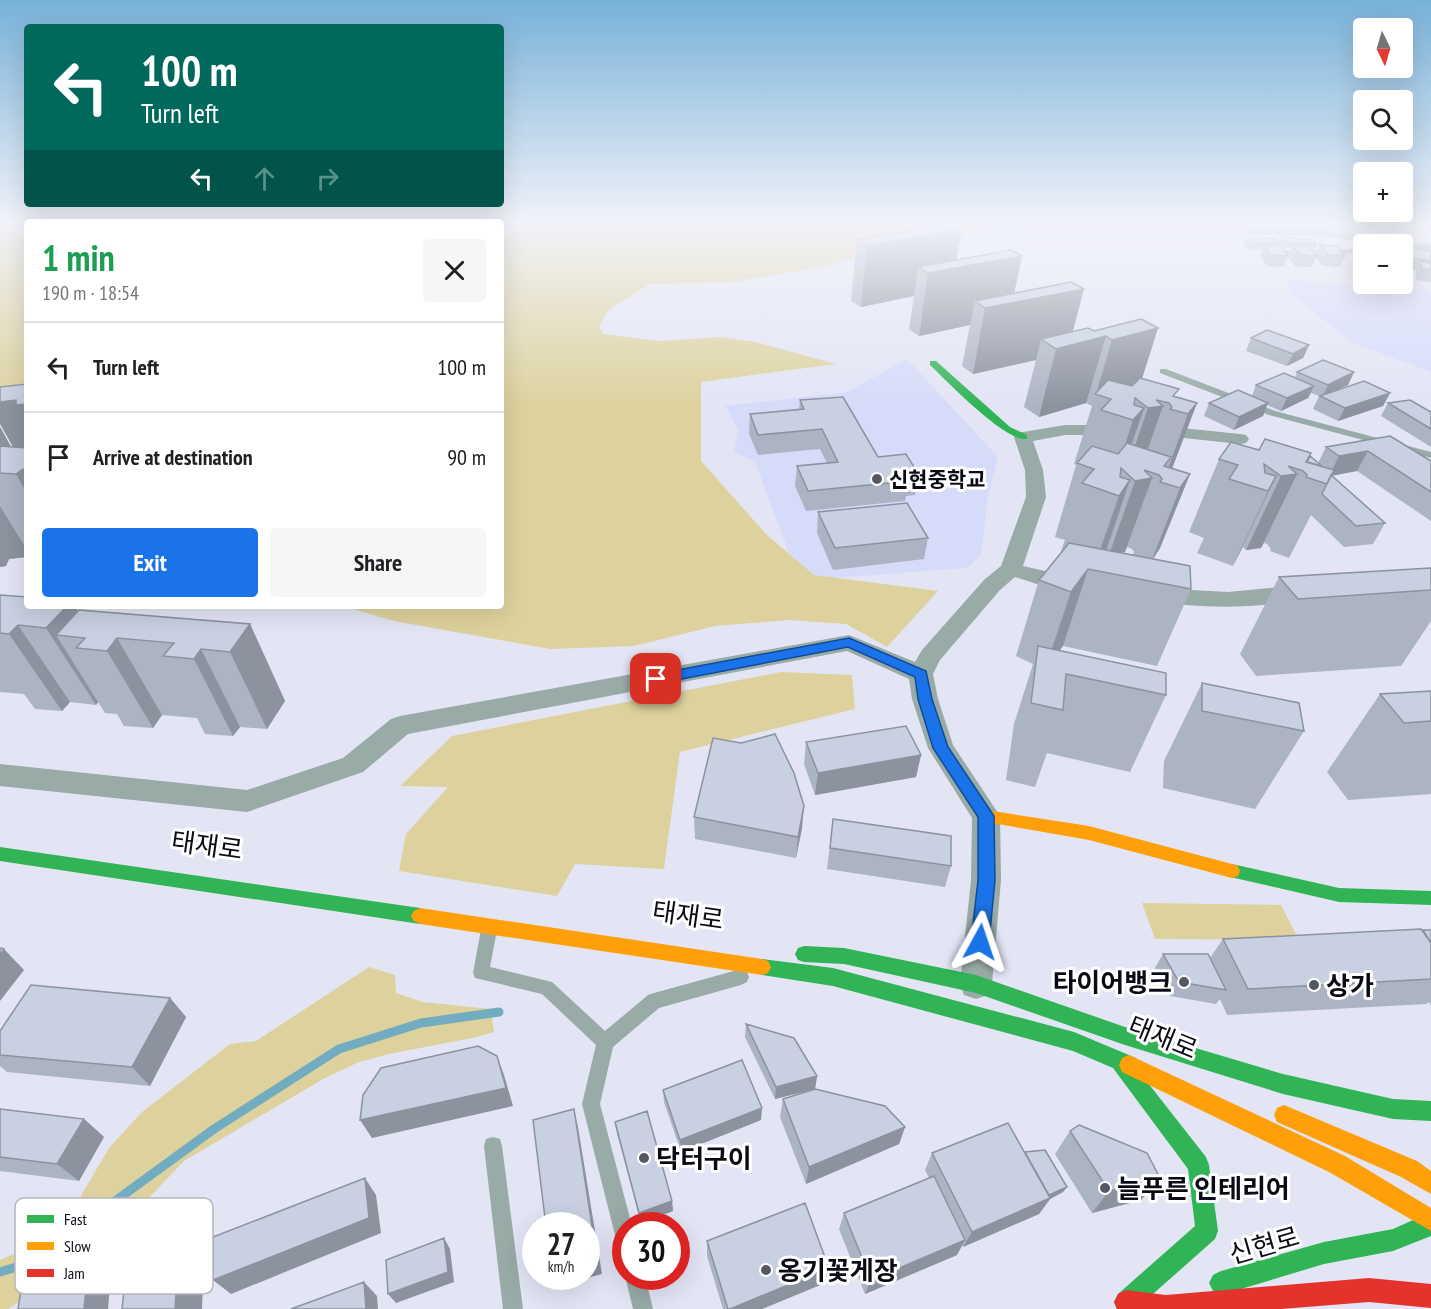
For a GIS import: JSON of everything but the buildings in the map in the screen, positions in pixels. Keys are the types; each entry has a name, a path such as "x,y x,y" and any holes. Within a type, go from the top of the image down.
{"main road":[{"path":"933,363 1006,429 1023,437"},
{"path":"986,816 1089,833 1274,882 1339,895 1431,898"},
{"name":"태재로","path":"0,854 833,977 1074,1042 1119,1060 1337,1164 1389,1192 1431,1221"},
{"name":"태재로","path":"972,993 789,954 844,956 972,993 1121,1045 1163,1063"},
{"path":"972,993 1077,1018 1125,1036 1282,1084 1393,1109 1431,1111"},
{"path":"1077,1018 1121,1045"},
{"path":"1119,1060 1198,1165 1207,1231 1126,1302"},
{"path":"1269,1108 1409,1169 1431,1183"},
{"name":"신현로","path":"1208,1285 1326,1252 1392,1241 1426,1227 1431,1221"},
{"path":"1126,1302 1166,1307 1369,1290 1431,1296"},
{"path":"1109,1309 1126,1302 1173,1293"}],"street":[{"path":"972,993 986,880 986,816 941,748 925,699 921,674 930,656 992,585 1011,569 1036,497 1034,470 1023,437 1065,430 1159,430 1240,439"},
{"path":"1011,569 1055,582 1097,588"},
{"path":"1138,593 1189,600 1217,601 1283,596 1327,587"},
{"path":"0,775 247,801 353,765 400,726 849,643 921,674"}],"lane":[{"path":"1163,371 1272,413 1431,455"},
{"path":"490,926 481,974 546,987 605,1042"},
{"path":"619,1212 591,1104 605,1042 654,1001 774,968"},
{"path":"493,1146 513,1309"},
{"path":"638,1290 643,1309"}],"shaded area":[{"path":"0,285 24,285 24,405 0,410"},
{"path":"504,285 647,285 608,311 599,327 603,334 659,341 721,337 756,342 836,364 701,382 701,461 767,535 814,575 938,591 887,647 846,624 789,620 715,626 634,646 550,649 394,621 353,609 504,609"},
{"path":"1289,285 1353,285 1353,294 1413,294 1413,289 1431,290 1431,372 1353,343 1288,292"},
{"name":"신현중학교","path":"907,359 998,457 988,496 981,554 967,568 807,580 794,566 755,462 734,452 738,429 725,406 847,392"},
{"path":"781,672 852,675 855,709 680,752 664,869 575,864 557,896 399,871 406,834 448,787 400,786 452,736"},
{"path":"1142,903 1281,905 1299,940 1155,939"},
{"path":"369,967 395,975 396,993 423,1002 491,1009 494,1032 359,1062 325,1078 184,1161 149,1198 80,1198 109,1148 142,1112 230,1044 256,1041"},
{"path":"15,1253 15,1294 31,1294 8,1309 0,1309 0,1260"}],"waterway":[{"path":"119,1198 214,1129 339,1049 421,1023 499,1012"},
{"path":"0,1272 15,1268"}],"traffic: fast":[{"path":"933,363 1006,429 1023,437"},
{"path":"0,854 420,916"},
{"path":"1232,871 1339,895 1431,898"},
{"path":"804,954 844,956 976,984 1125,1036 1283,1084 1393,1109 1431,1111"},
{"path":"762,967 833,977 1074,1042 1129,1065"},
{"path":"1121,1064 1198,1165 1207,1231 1126,1302"},
{"path":"1221,1283 1324,1253 1393,1240 1431,1223"}],"traffic: slow":[{"path":"986,816 1089,833 1232,871"},
{"path":"420,916 762,967"},
{"path":"1129,1065 1337,1164 1431,1220"},
{"path":"1284,1115 1409,1169 1431,1183"}],"traffic: jam":[{"path":"1126,1302 1166,1307 1369,1290 1431,1296"}],"place":[{"name":"신현중학교","path":"877,479"},
{"name":"타이어뱅크","path":"1184,982"},
{"name":"상가","path":"1314,985"},
{"name":"닥터구이","path":"644,1158"},
{"name":"늘푸른 인테리어","path":"1105,1188"},
{"name":"옹기꽃게장","path":"766,1270"}],"route":[{"path":"656,679 849,643 921,674 925,699 941,748 986,816 986,880 980,942"}]}
